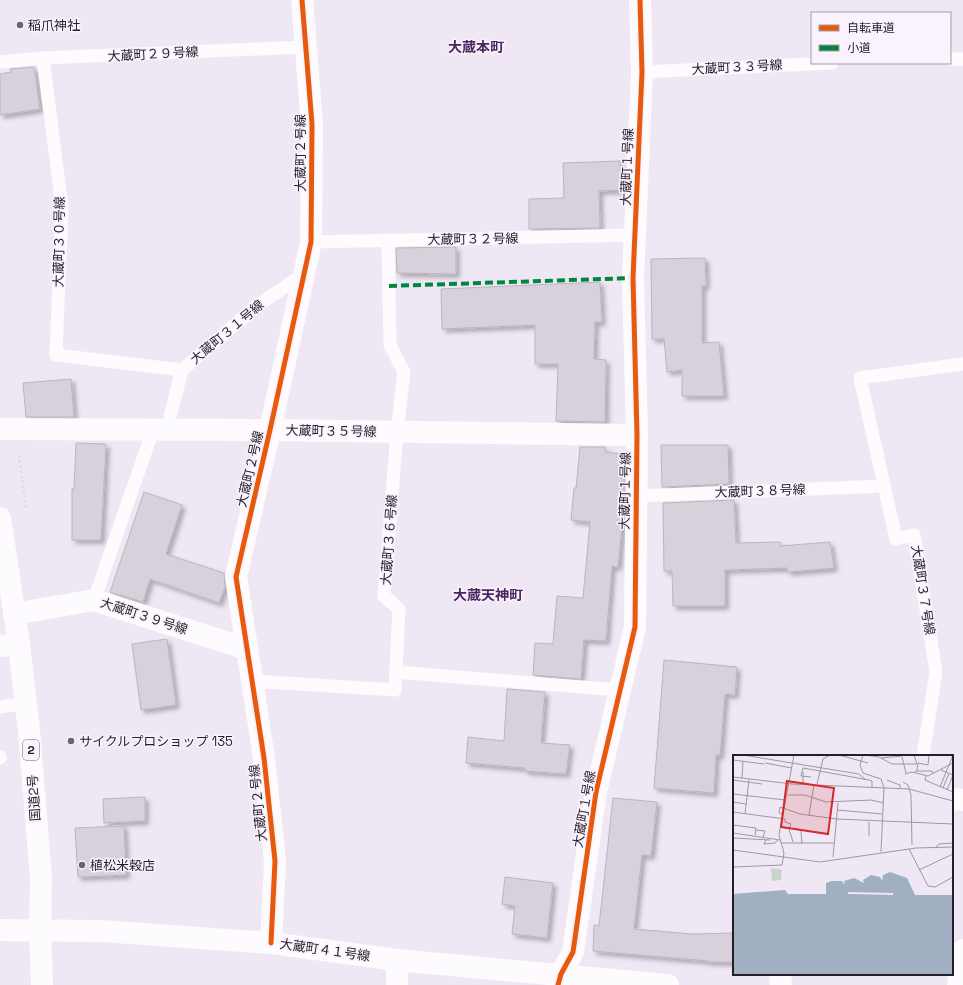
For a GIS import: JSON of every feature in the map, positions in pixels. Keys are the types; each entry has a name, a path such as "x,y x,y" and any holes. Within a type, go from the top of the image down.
{"main road":[{"name":"大蔵町２号線","path":"271,943 275,861 264,758 236,577 311,242 312,124 302,0"},
{"name":"大蔵町１号線","path":"560,980 573,952 596,792 635,627 637,435 633,278 642,72 640,0"},
{"name":"大蔵町３５号線","path":"0,429 270,430 637,435"},
{"name":"国道2号","path":"0,518 14,614 10,645 26,703 41,878 40,930 42,985"},
{"name":"大蔵町３９号線","path":"14,614 94,600 247,649"},
{"path":"953,799 963,800"},
{"name":"大蔵町４１号線","path":"0,930 101,931 271,943 560,980 668,985"},
{"path":"958,985 963,950"},
{"path":"397,960 397,985"},
{"path":"780,975 781,985"}],"lane":[{"name":"大蔵町２９号線","path":"0,62 43,58 305,46"},
{"name":"大蔵町３０号線","path":"43,58 62,207 56,355 182,370"},
{"path":"951,59 963,59"},
{"name":"大蔵町３３号線","path":"642,72 811,64"},
{"name":"大蔵町３２号線","path":"311,242 635,235"},
{"path":"388,240 390,345 404,372 397,432"},
{"name":"大蔵町３１号線","path":"94,600 182,370 258,305 304,274"},
{"name":"大蔵町３７号線","path":"923,755 936,672 914,535 896,539 860,378 963,364"},
{"name":"大蔵町３６号線","path":"252,680 395,690 399,609 384,596 397,432"},
{"name":"大蔵町３８号線","path":"636,496 884,486"},
{"path":"396,672 620,690"},
{"path":"0,707 26,703"}],"path":[{"path":"19,456 27,508"}],"building":[{"path":"34,67 40,109 0,115 0,74 11,72 10,69"},
{"path":"620,161 621,190 599,191 600,228 529,229 529,199 564,198 563,163"},
{"path":"456,247 456,274 397,273 396,248"},
{"path":"705,258 706,286 702,286 702,343 719,342 724,396 682,396 682,370 667,372 664,339 652,339 651,259"},
{"path":"600,282 602,322 595,322 594,359 606,360 605,422 556,421 558,364 535,364 535,325 442,329 441,289"},
{"path":"71,379 74,417 26,417 23,383"},
{"path":"76,443 106,444 101,540 72,540 72,489 74,489"},
{"path":"661,445 728,445 729,484 662,487"},
{"path":"580,447 605,447 605,452 624,454 624,506 618,567 612,566 606,641 584,640 581,679 533,675 535,643 553,644 557,596 583,598 590,522 571,520"},
{"path":"144,492 182,505 166,554 224,573 225,587 219,603 150,579 143,602 110,592"},
{"path":"734,500 736,543 780,542 780,546 830,542 834,568 788,572 787,568 725,570 725,606 673,606 672,571 664,571 663,503"},
{"path":"167,639 176,705 141,710 132,644"},
{"path":"664,660 737,667 735,695 725,694 720,756 716,755 714,793 654,788"},
{"path":"507,689 545,692 541,743 570,745 566,774 525,771 525,768 466,763 468,737 504,741"},
{"path":"145,797 145,821 104,823 103,799"},
{"path":"613,798 657,802 651,856 642,855 634,929 692,934 733,933 733,962 708,962 593,951 594,925 599,926"},
{"path":"124,826 126,875 78,877 75,828"},
{"path":"505,877 553,883 547,938 512,934 515,906 502,904"}],"marked path":[{"path":"389,286 633,278"}],"cycle path":[{"path":"271,943 275,861 264,758 236,577 311,242 312,124 302,0"},
{"path":"558,985 561,974 573,952 596,792 635,627 637,435 633,278 642,72 640,0"}],"place":[{"name":"稲爪神社","path":"20,25"},
{"name":"サイクルプロショップ 135","path":"71,741"},
{"name":"植松米穀店","path":"82,865"}],"district":[{"name":"大蔵本町","path":"476,47"},
{"name":"大蔵天神町","path":"488,595"}]}
